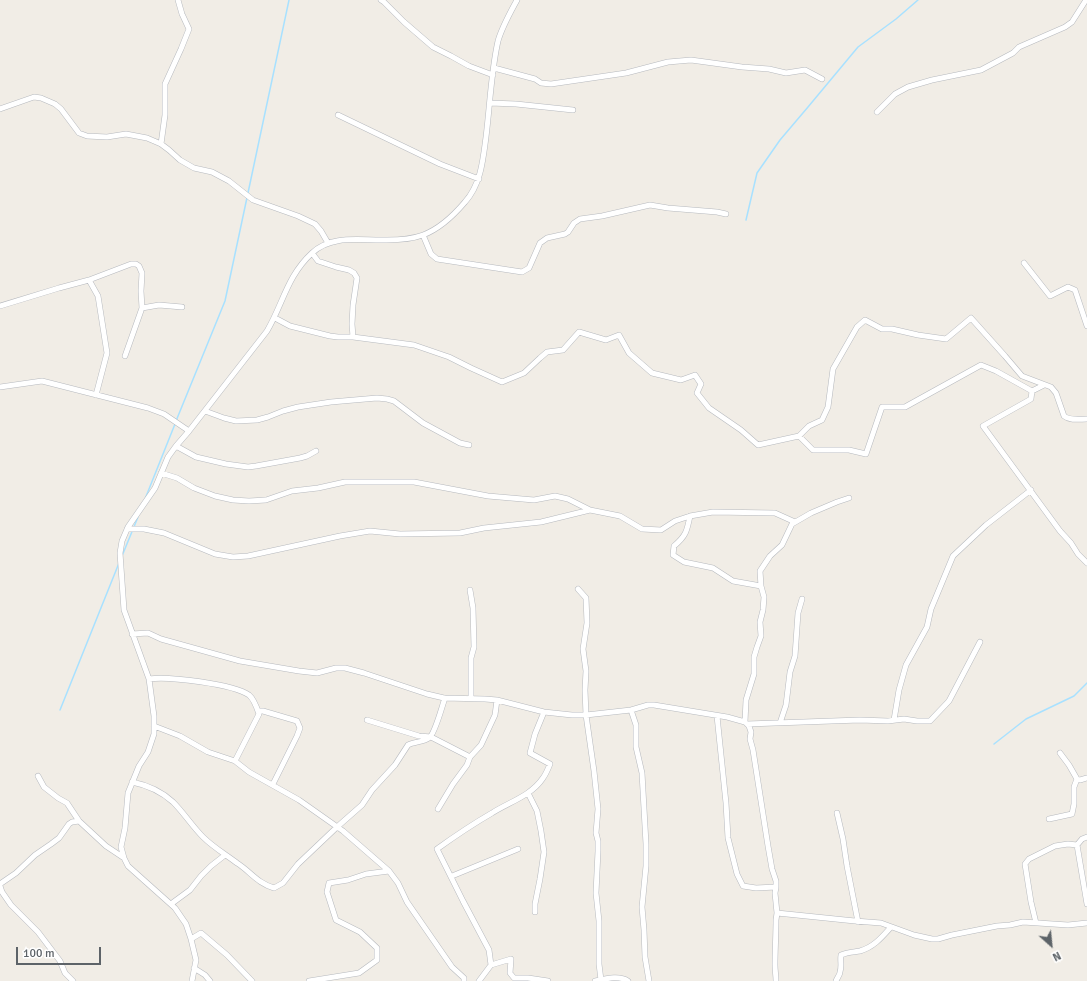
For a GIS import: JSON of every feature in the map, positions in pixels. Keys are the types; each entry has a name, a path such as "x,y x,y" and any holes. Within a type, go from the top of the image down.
{"street":[{"path":"160,144 165,115 165,84 189,29 182,14 178,0"},
{"path":"381,0 433,47 469,66 493,75"},
{"path":"192,981 196,960 186,924 171,904 128,866 121,847 125,828 128,793 139,766 148,752 154,734 154,716 149,679 124,610 120,553 122,540 135,515 155,488 168,457 267,331 275,318 288,284 294,274 312,253 322,246 334,241 389,240 423,235 444,223 458,211 467,200 479,179 483,160 498,40 506,20 517,0"},
{"path":"877,112 895,94 908,87 932,80 981,70 1013,53 1019,48 1065,27 1076,18 1086,0"},
{"path":"494,68 535,79 542,83 551,84 626,73 668,62 691,60 768,69 786,73 805,70 822,79"},
{"path":"1,106 34,97 41,98 62,109 79,132 87,136 107,137 126,134 147,138 160,144 180,160 194,168 212,172 223,178 252,200 298,216 315,224 322,231 328,243"},
{"path":"490,103 573,110"},
{"path":"338,115 440,164 479,179"},
{"path":"423,235 430,254 437,259 522,272 529,268 540,243 547,238 565,234 574,222 580,219 602,216 650,205 726,214"},
{"path":"312,253 318,261 349,270 354,273 357,278 353,305 353,337"},
{"path":"1024,263 1050,296 1068,287 1074,290 1087,326"},
{"path":"0,306 89,280 131,264 136,264 139,266 142,273 142,308 125,356"},
{"path":"89,280 98,296 106,353 96,395"},
{"path":"142,308 159,305 182,307"},
{"path":"275,318 290,326 324,335 353,337 414,345 449,356 502,382 524,373 547,352 563,350 579,332 606,340 619,335 629,353 652,373 682,380 695,375 701,384 697,393 709,408 741,430 758,445 799,436 809,426 822,420 828,407 833,369 857,327 864,320 882,329 892,329 946,339 971,318 1022,376 1051,387 1056,393 1066,418 1087,419"},
{"path":"799,436 813,450 849,450 866,454 882,406 905,407 981,365 996,371 1032,391"},
{"path":"0,387 42,381 148,408 164,414 189,431"},
{"path":"1032,391 1044,385"},
{"path":"1032,391 1031,399 983,426 1060,531 1087,563"},
{"path":"205,411 236,421 257,420 283,411 305,406 377,398 387,399 394,401 423,423 460,443 469,445"},
{"path":"176,446 196,457 226,464 248,467 300,458 316,451"},
{"path":"161,474 177,478 194,488 215,496 249,502 266,500 292,491 318,488 345,482 414,482 488,496 534,500 555,496 568,499 590,510 620,516 642,529 661,530 676,521 690,516 713,512 775,513 795,522"},
{"path":"894,720 899,690 906,665 927,627 931,609 953,556 986,525 1031,490"},
{"path":"776,981 776,887 750,732 746,723 746,700 754,674 754,657 761,636 760,622 764,597 761,586 760,571 770,556 782,545 792,524 811,513 849,498"},
{"path":"127,529 144,529 164,533 214,554 233,557 248,556 370,531 400,534 460,533 484,528 541,522 590,510"},
{"path":"690,516 688,528 683,539 674,546 674,555 684,562 713,568 733,581 761,586"},
{"path":"578,589 586,598 587,623 583,649 586,671 586,715 598,809 596,833 598,841 596,893 599,921 598,980 624,978 628,981"},
{"path":"470,590 473,608 474,647 471,658 471,698"},
{"path":"780,723 786,705 790,672 795,656 798,613 802,599"},
{"path":"132,634 145,633 161,639 240,661 299,671 317,673 336,668 345,668 427,694 445,698 497,700 544,712 572,715 586,715 630,710 648,705 654,705 717,716 746,723 904,719 930,721 949,701 980,642"},
{"path":"149,679 186,680 214,684 237,690 250,696 259,714 235,761"},
{"path":"132,782 142,784 158,792 172,802 203,837 225,855 238,863 264,885 274,888 283,883 298,864 362,805 372,790 395,765 408,745 426,740 431,736 445,698"},
{"path":"438,809 470,757 481,745 488,733 495,716 497,700"},
{"path":"630,710 636,725 636,747 642,772 646,844 646,866 642,907 645,957 649,981"},
{"path":"258,711 263,711 298,721 300,728 295,742 273,784"},
{"path":"492,965 489,950 437,849 491,813 528,793 542,779 550,764 530,753 535,734 544,712"},
{"path":"717,716 728,838 737,874 743,886 756,888 776,887"},
{"path":"367,720 419,736 431,736 470,757"},
{"path":"154,726 180,736 208,752 235,761 249,772 273,784 299,800 337,827 389,871 398,883 407,902 452,967 464,978 464,981"},
{"path":"1049,819 1072,814 1074,804 1074,788 1077,779 1060,753"},
{"path":"38,776 44,786 58,798 67,803 79,821 106,846 124,858"},
{"path":"1077,779 1080,780 1087,778"},
{"path":"528,793 537,811 542,831 544,852 535,912"},
{"path":"837,813 858,922"},
{"path":"73,981 65,973 60,961 38,932 11,905 2,892 0,885 16,873 35,855 59,838 68,824 79,821"},
{"path":"1087,837 1082,839 1077,845 1087,904"},
{"path":"1036,923 1025,864 1029,858 1055,846 1068,844 1077,845"},
{"path":"452,876 518,849"},
{"path":"171,904 190,890 211,866 225,855"},
{"path":"309,981 359,973 378,960 377,948 360,932 336,920 327,892 329,883 348,880 366,874 389,871"},
{"path":"777,913 858,922 881,923 932,940 1023,922 1068,925 1087,923"},
{"path":"836,981 840,972 841,955 844,953 859,951 871,946 878,942 891,927"},
{"path":"191,938 201,933 227,954 252,981"},
{"path":"479,981 492,965 511,959 510,973 514,978 528,978 548,981"},
{"path":"194,968 205,975 210,981"}],"waterway":[{"path":"176,421 225,301 289,0"},
{"path":"746,220 757,173 780,140 858,47 896,19 918,0"},
{"path":"145,499 175,424"},
{"path":"122,556 138,517"},
{"path":"60,710 119,563"},
{"path":"994,744 1026,719 1074,696 1087,683"}]}
